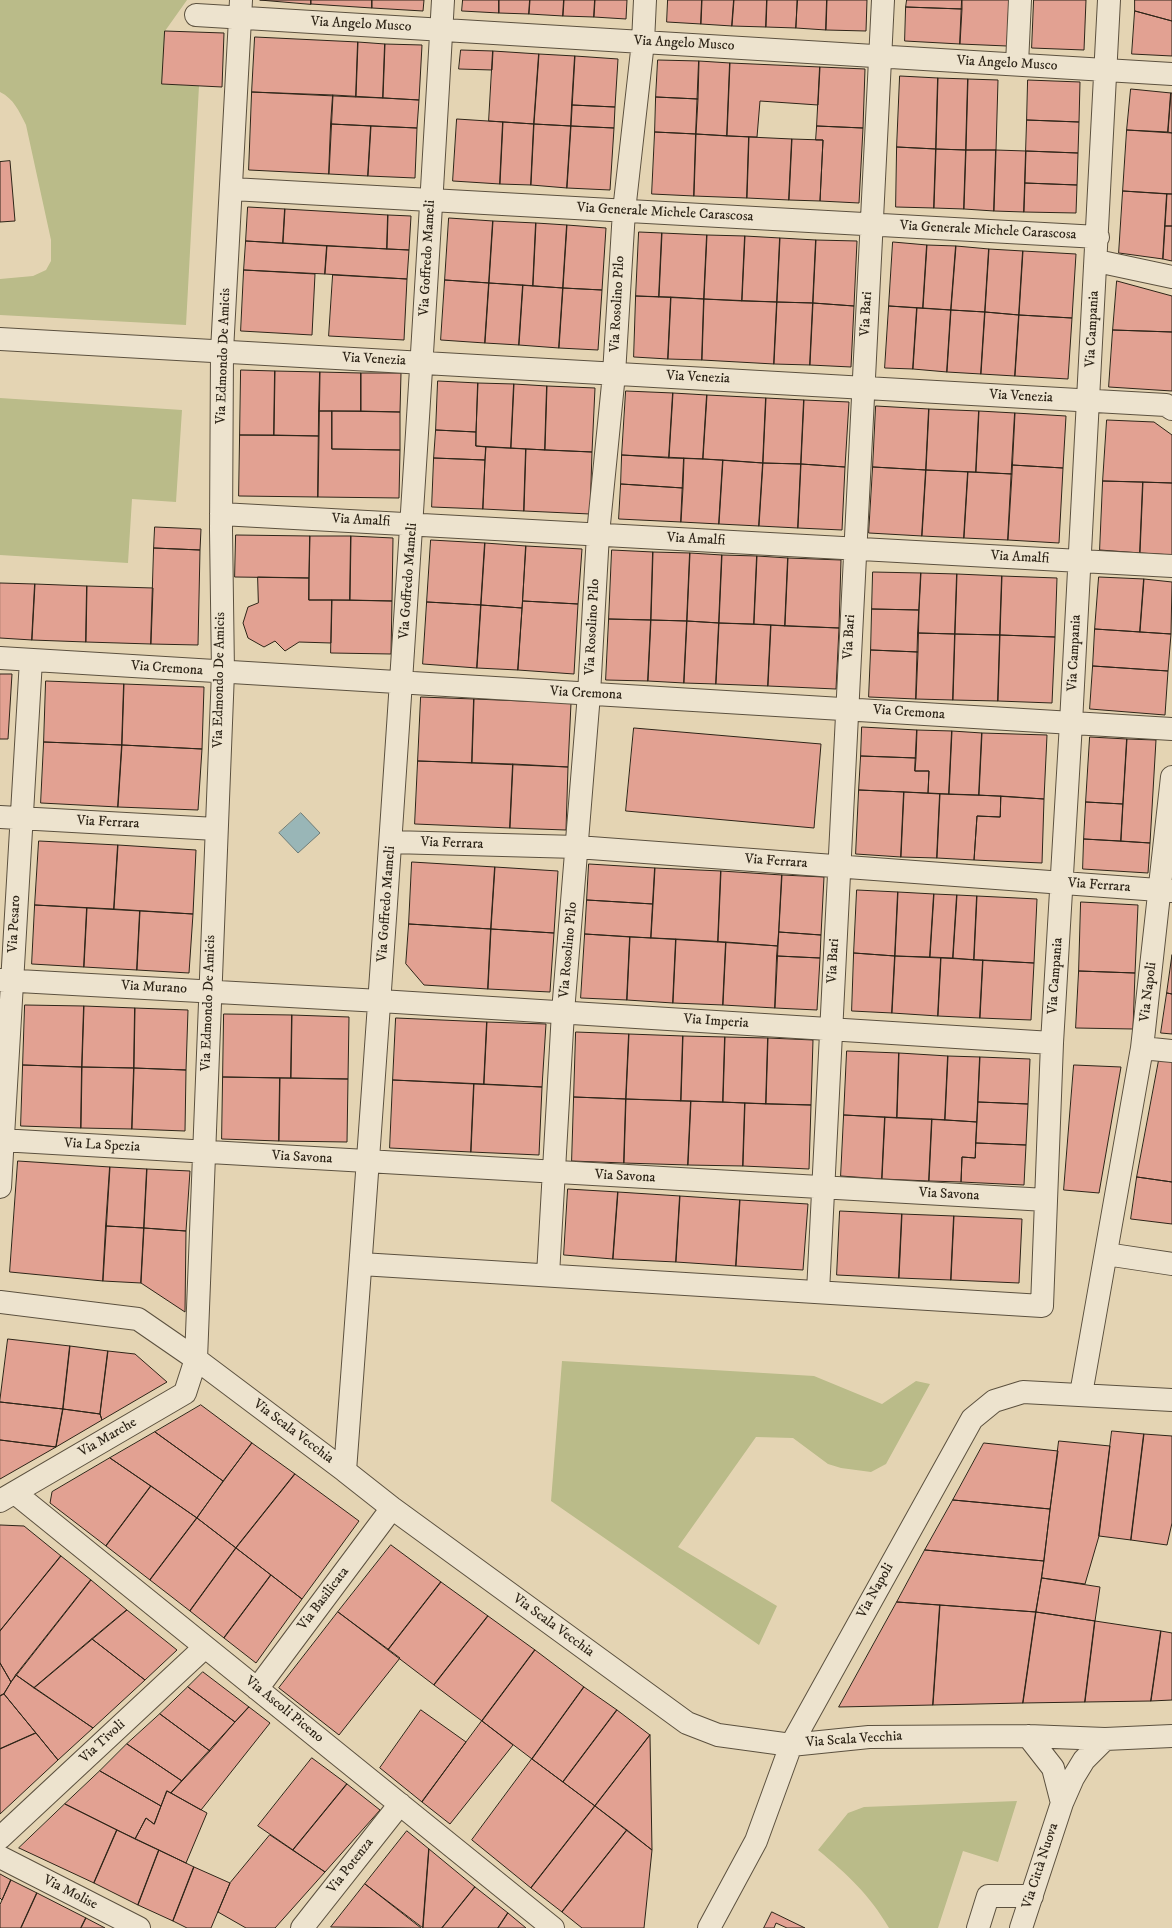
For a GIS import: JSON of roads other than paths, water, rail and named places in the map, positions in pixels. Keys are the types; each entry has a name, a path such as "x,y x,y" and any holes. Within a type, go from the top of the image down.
{"street":[{"name":"Via Goffredo Mameli","path":"345,1471 369,1162 402,682 443,0"},
{"name":"Via Rosolino Pilo","path":"549,1265 563,1012 589,694 598,534 614,374 624,211 645,0"},
{"name":"Via Bari","path":"818,1283 883,0"},
{"path":"1017,64 1020,0"},
{"name":"Via Campania","path":"818,1283 1042,1306 1052,1043 1097,261 1107,70 1109,0"},
{"name":"Via Angelo Musco","path":"196,15 240,9 441,30 1172,74"},
{"name":"Via Edmondo De Amicis","path":"196,1359 222,672 222,351 232,189 240,9"},
{"name":"Via Generale Michele Carascosa","path":"232,189 1098,237"},
{"path":"1097,261 1172,277"},
{"name":"Via Venezia","path":"0,339 1166,405 1172,408"},
{"name":"Via Amalfi","path":"221,514 1172,566"},
{"name":"Via Cremona","path":"0,658 1172,729"},
{"name":"Via Pesaro","path":"0,1187 6,980 21,819 31,660"},
{"name":"Via Napoli","path":"1081,1394 1142,1048 1166,890 1172,777"},
{"name":"Via Ferrara","path":"0,818 216,829"},
{"name":"Via Ferrara","path":"391,842 577,847 1062,884 1166,890"},
{"name":"Via Murano","path":"6,980 380,1001"},
{"name":"Via Imperia","path":"380,1001 1052,1043"},
{"path":"1142,1048 1172,1051"},
{"name":"Via La Spezia","path":"1,1140 204,1152"},
{"name":"Via Savona","path":"204,1152 1046,1200"},
{"path":"1106,1254 1172,1264"},
{"path":"361,1264 549,1265 818,1283"},
{"name":"Via Scala Vecchia","path":"0,1302 138,1319 196,1359 392,1508 687,1724 718,1735 791,1745 869,1737 1028,1736 1105,1739 1172,1736"},
{"name":"Via Marche","path":"7,1497 185,1393 196,1359"},
{"name":"Via Napoli","path":"709,1928 756,1841 791,1745 972,1420 994,1401 1023,1392 1172,1400"},
{"name":"Via Ascoli Piceno","path":"7,1497 205,1647 553,1928"},
{"name":"Via Basilicata","path":"257,1689 392,1508"},
{"name":"Via Tivoli","path":"0,1838 205,1647"},
{"path":"1028,1736 1053,1768 1062,1803"},
{"name":"Via Città Nuova","path":"1021,1928 1062,1803 1073,1778 1084,1760 1105,1739"},
{"name":"Via Potenza","path":"302,1928 400,1804"},
{"name":"Via Molise","path":"0,1857 139,1928"},
{"path":"978,1928 988,1896 1032,1896"}],"water":[{"path":"301,813 320,833 298,853 279,833"}]}
